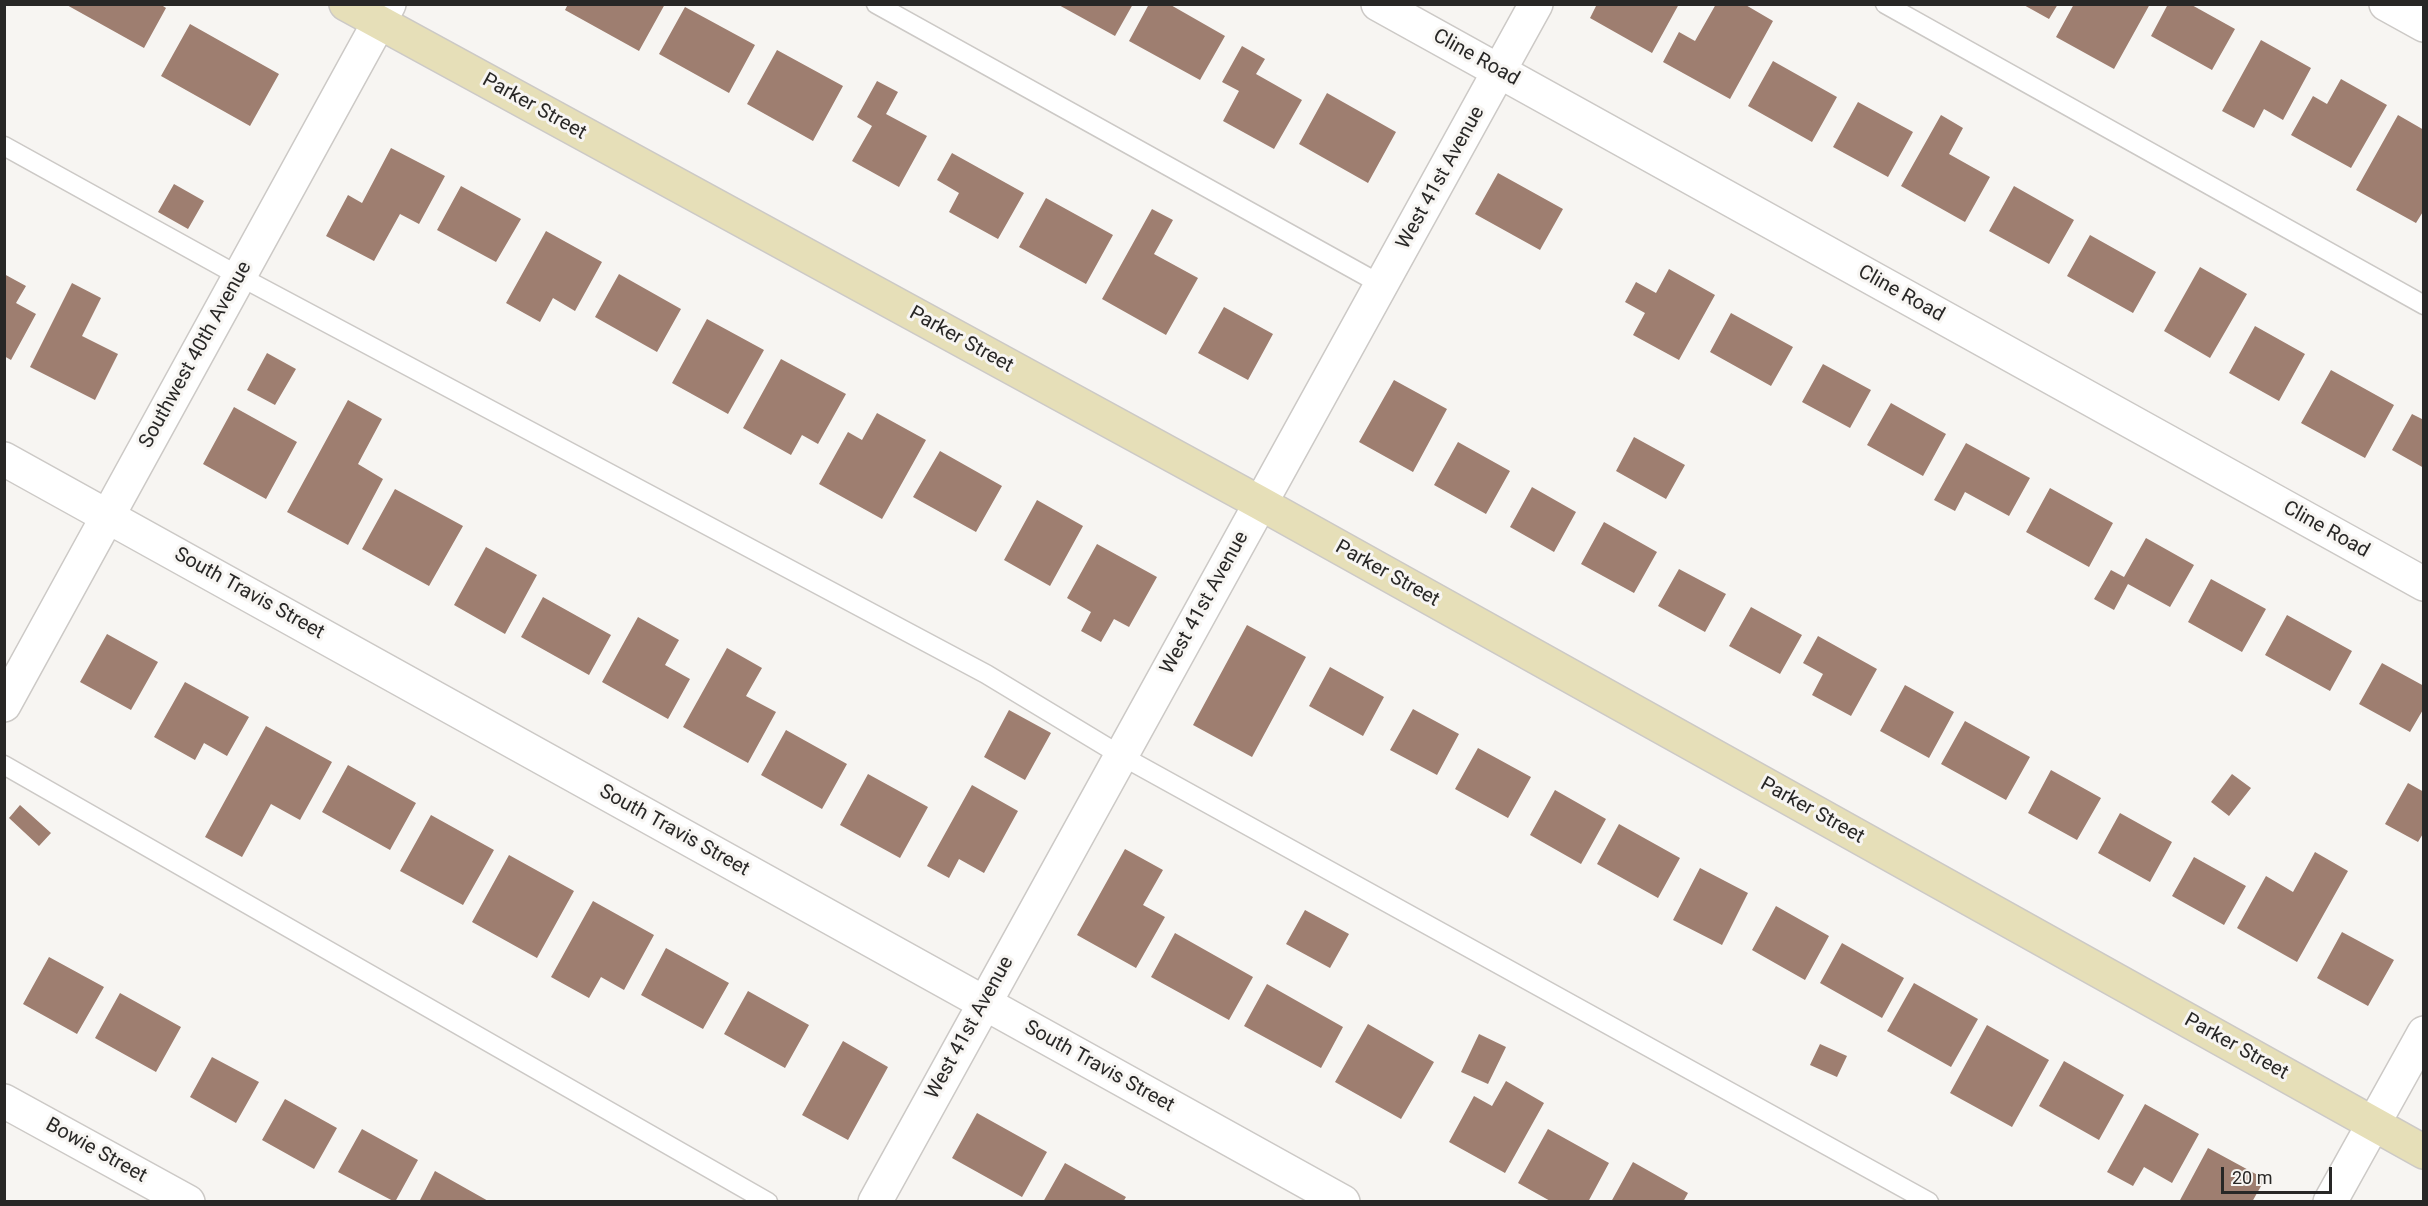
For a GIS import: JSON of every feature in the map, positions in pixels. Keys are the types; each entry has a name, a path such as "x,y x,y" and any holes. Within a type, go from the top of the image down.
{"main road":[{"name":"Parker Street","path":"346,4 384,14 2424,1152"}],"street":[{"name":"Cline Road","path":"1378,4 2424,584"},
{"name":"West 41st Avenue","path":"875,1202 1120,754 1536,4"},
{"path":"2386,4 2424,26"},
{"name":"Southwest 40th Avenue","path":"4,705 384,14"},
{"name":"South Travis Street","path":"4,459 1343,1202"},
{"path":"2331,1202 2424,1033"},
{"name":"Bowie Street","path":"4,1101 188,1202"}],"lane":[{"path":"876,4 1382,285"},
{"path":"1885,4 2424,304"},
{"path":"4,147 239,276 986,674 1120,754 1929,1202"},
{"path":"4,765 768,1202"}],"building":[{"path":"65,4 160,4 166,8 144,48"},
{"path":"568,4 665,4 639,51 565,10"},
{"path":"1057,4 1133,4 1115,36"},
{"path":"1149,4 1169,4 1225,36 1200,80 1129,41"},
{"path":"1597,4 1679,4 1652,53 1590,18"},
{"path":"1716,4 1744,4 1773,21 1730,99 1663,62 1679,32 1695,41"},
{"path":"2022,4 2058,4 2049,19"},
{"path":"2074,4 2150,4 2114,69 2056,37"},
{"path":"2168,4 2190,4 2235,29 2212,70 2151,36"},
{"path":"685,7 755,45 729,93 659,54"},
{"path":"190,24 279,74 250,126 161,76"},
{"path":"2261,40 2311,68 2283,120 2264,109 2254,128 2222,111"},
{"path":"1242,46 1265,59 1256,74 1302,100 1274,149 1223,121 1239,91 1222,82"},
{"path":"777,50 843,86 813,141 747,104"},
{"path":"1773,61 1837,97 1812,142 1748,106"},
{"path":"2341,79 2387,105 2351,168 2291,135 2313,96 2327,104"},
{"path":"877,81 898,92 886,114 927,136 899,187 852,161 872,126 857,117"},
{"path":"1327,93 1396,132 1368,183 1299,144"},
{"path":"1858,102 1913,132 1888,177 1833,147"},
{"path":"1941,115 1963,128 1949,154 1990,177 1965,222 1901,186"},
{"path":"2398,115 2424,130 2424,210 2416,223 2356,190"},
{"path":"391,148 445,176 419,224 400,214 374,261 326,236 348,195 362,203"},
{"path":"952,153 1024,193 998,239 949,212 959,193 937,180"},
{"path":"1498,173 1563,209 1540,250 1475,214"},
{"path":"174,184 204,201 188,229 158,212"},
{"path":"461,186 521,219 496,262 437,230"},
{"path":"2014,186 2074,220 2049,264 1989,231"},
{"path":"1046,198 1113,235 1086,284 1019,247"},
{"path":"1152,209 1173,220 1154,254 1198,278 1166,335 1102,299"},
{"path":"546,231 602,262 575,311 553,298 540,322 506,303"},
{"path":"2090,235 2156,272 2133,313 2067,276"},
{"path":"2200,267 2247,294 2210,358 2164,331"},
{"path":"1669,269 1715,295 1679,360 1633,335 1645,313 1625,302 1636,282 1656,293"},
{"path":"4,274 26,286 16,303 36,314 11,360 4,356"},
{"path":"619,274 681,309 657,352 595,317"},
{"path":"72,283 101,298 82,336 118,354 95,400 30,367"},
{"path":"1224,307 1273,334 1248,380 1198,353"},
{"path":"1731,313 1793,347 1771,386 1710,352"},
{"path":"707,319 764,350 728,414 672,383"},
{"path":"2255,326 2305,354 2279,401 2229,373"},
{"path":"267,353 296,369 275,405 247,390"},
{"path":"781,359 846,394 818,444 802,435 791,455 743,428"},
{"path":"1823,364 1871,390 1850,428 1802,402"},
{"path":"2331,370 2394,405 2365,458 2301,423"},
{"path":"1394,380 1447,409 1413,472 1359,442"},
{"path":"348,400 382,419 358,464 383,479 348,545 287,512"},
{"path":"1891,403 1946,434 1923,476 1867,445"},
{"path":"234,407 297,442 266,499 203,464"},
{"path":"877,413 926,440 882,519 819,484 848,432 862,440"},
{"path":"2412,414 2424,420 2424,468 2392,450"},
{"path":"1634,437 1685,465 1666,499 1616,471"},
{"path":"1458,442 1510,471 1486,514 1434,485"},
{"path":"1966,443 2030,478 2009,516 1965,492 1955,511 1934,500"},
{"path":"940,451 1002,486 976,532 913,497"},
{"path":"1532,487 1576,512 1554,552 1510,527"},
{"path":"2050,488 2113,523 2089,567 2026,532"},
{"path":"395,489 463,526 429,586 362,549"},
{"path":"1037,500 1083,526 1050,586 1004,560"},
{"path":"1604,522 1657,552 1634,593 1581,564"},
{"path":"2146,538 2194,565 2170,607 2128,584 2114,610 2094,599 2111,570 2124,577"},
{"path":"1097,544 1157,577 1129,627 1114,619 1101,642 1081,631 1091,612 1067,598"},
{"path":"486,547 537,575 505,634 454,605"},
{"path":"1679,569 1726,594 1705,632 1658,606"},
{"path":"2211,579 2266,609 2242,652 2188,622"},
{"path":"543,597 611,635 589,675 521,637"},
{"path":"1751,607 1802,635 1780,674 1729,646"},
{"path":"2287,615 2352,651 2330,691 2265,655"},
{"path":"638,617 679,640 665,665 690,679 668,719 602,682"},
{"path":"1247,625 1306,657 1252,757 1193,725"},
{"path":"107,634 158,662 131,710 80,682"},
{"path":"1818,636 1877,669 1851,716 1812,695 1823,674 1803,663"},
{"path":"727,648 762,668 746,696 776,712 748,763 683,727"},
{"path":"2382,663 2424,686 2424,708 2410,732 2359,704"},
{"path":"1330,667 1384,697 1363,736 1309,706"},
{"path":"185,682 249,717 227,756 204,743 195,760 154,737"},
{"path":"1905,685 1954,712 1929,758 1880,731"},
{"path":"1413,709 1459,734 1437,775 1390,750"},
{"path":"1009,710 1051,733 1025,780 984,757"},
{"path":"1965,721 2030,757 2006,800 1941,764"},
{"path":"266,726 332,762 300,820 271,804 242,857 205,837"},
{"path":"786,730 847,764 822,809 761,775"},
{"path":"1478,748 1531,777 1508,818 1455,789"},
{"path":"348,765 416,803 390,850 322,812"},
{"path":"2051,770 2101,798 2077,840 2028,813"},
{"path":"868,774 928,807 900,858 840,825"},
{"path":"2232,774 2251,788 2229,816 2211,802"},
{"path":"2408,783 2424,792 2424,832 2418,842 2385,824"},
{"path":"972,785 1018,811 984,873 959,859 949,878 927,866"},
{"path":"1555,790 1606,819 1581,864 1530,835"},
{"path":"20,805 51,833 39,846 9,818"},
{"path":"2120,813 2172,842 2150,882 2098,853"},
{"path":"431,815 494,850 463,905 400,871"},
{"path":"1619,824 1680,858 1658,898 1597,864"},
{"path":"1125,849 1163,870 1143,905 1165,917 1136,968 1077,935"},
{"path":"2315,852 2348,871 2297,962 2237,928 2266,876 2293,892"},
{"path":"509,855 574,891 537,958 472,922"},
{"path":"2194,857 2246,886 2224,925 2172,896"},
{"path":"1700,868 1748,893 1722,945 1673,920"},
{"path":"593,901 654,935 624,990 601,977 589,998 551,977"},
{"path":"1776,906 1829,936 1805,980 1752,950"},
{"path":"1305,910 1349,934 1330,968 1286,944"},
{"path":"2342,932 2394,960 2368,1006 2317,978"},
{"path":"1175,933 1253,977 1229,1020 1151,977"},
{"path":"1842,943 1904,978 1882,1018 1820,983"},
{"path":"666,948 729,983 703,1029 641,995"},
{"path":"49,957 104,987 77,1034 23,1004"},
{"path":"1914,983 1978,1019 1951,1067 1887,1031"},
{"path":"1267,984 1343,1027 1321,1068 1244,1026"},
{"path":"748,991 809,1025 785,1068 724,1034"},
{"path":"120,993 181,1027 156,1072 95,1038"},
{"path":"1368,1024 1434,1062 1401,1119 1335,1082"},
{"path":"1987,1025 2049,1060 2012,1127 1950,1093"},
{"path":"1479,1034 1506,1047 1488,1084 1461,1072"},
{"path":"843,1041 888,1067 848,1140 802,1115"},
{"path":"1820,1044 1847,1056 1837,1077 1810,1065"},
{"path":"212,1057 259,1082 236,1123 190,1097"},
{"path":"2064,1061 2124,1095 2099,1140 2039,1106"},
{"path":"1506,1081 1544,1103 1505,1173 1449,1142 1474,1096 1492,1106"},
{"path":"285,1099 337,1128 314,1169 262,1140"},
{"path":"2145,1104 2199,1134 2172,1183 2144,1167 2133,1186 2107,1172"},
{"path":"977,1113 1047,1152 1022,1197 952,1158"},
{"path":"362,1129 418,1160 395,1202 338,1172"},
{"path":"1548,1129 1609,1163 1588,1202 1552,1202 1518,1183"},
{"path":"2208,1148 2265,1179 2252,1202 2179,1202"},
{"path":"1633,1162 1688,1193 1683,1202 1611,1202"},
{"path":"1065,1163 1126,1197 1123,1202 1043,1202"},
{"path":"435,1171 490,1202 419,1202"}]}
